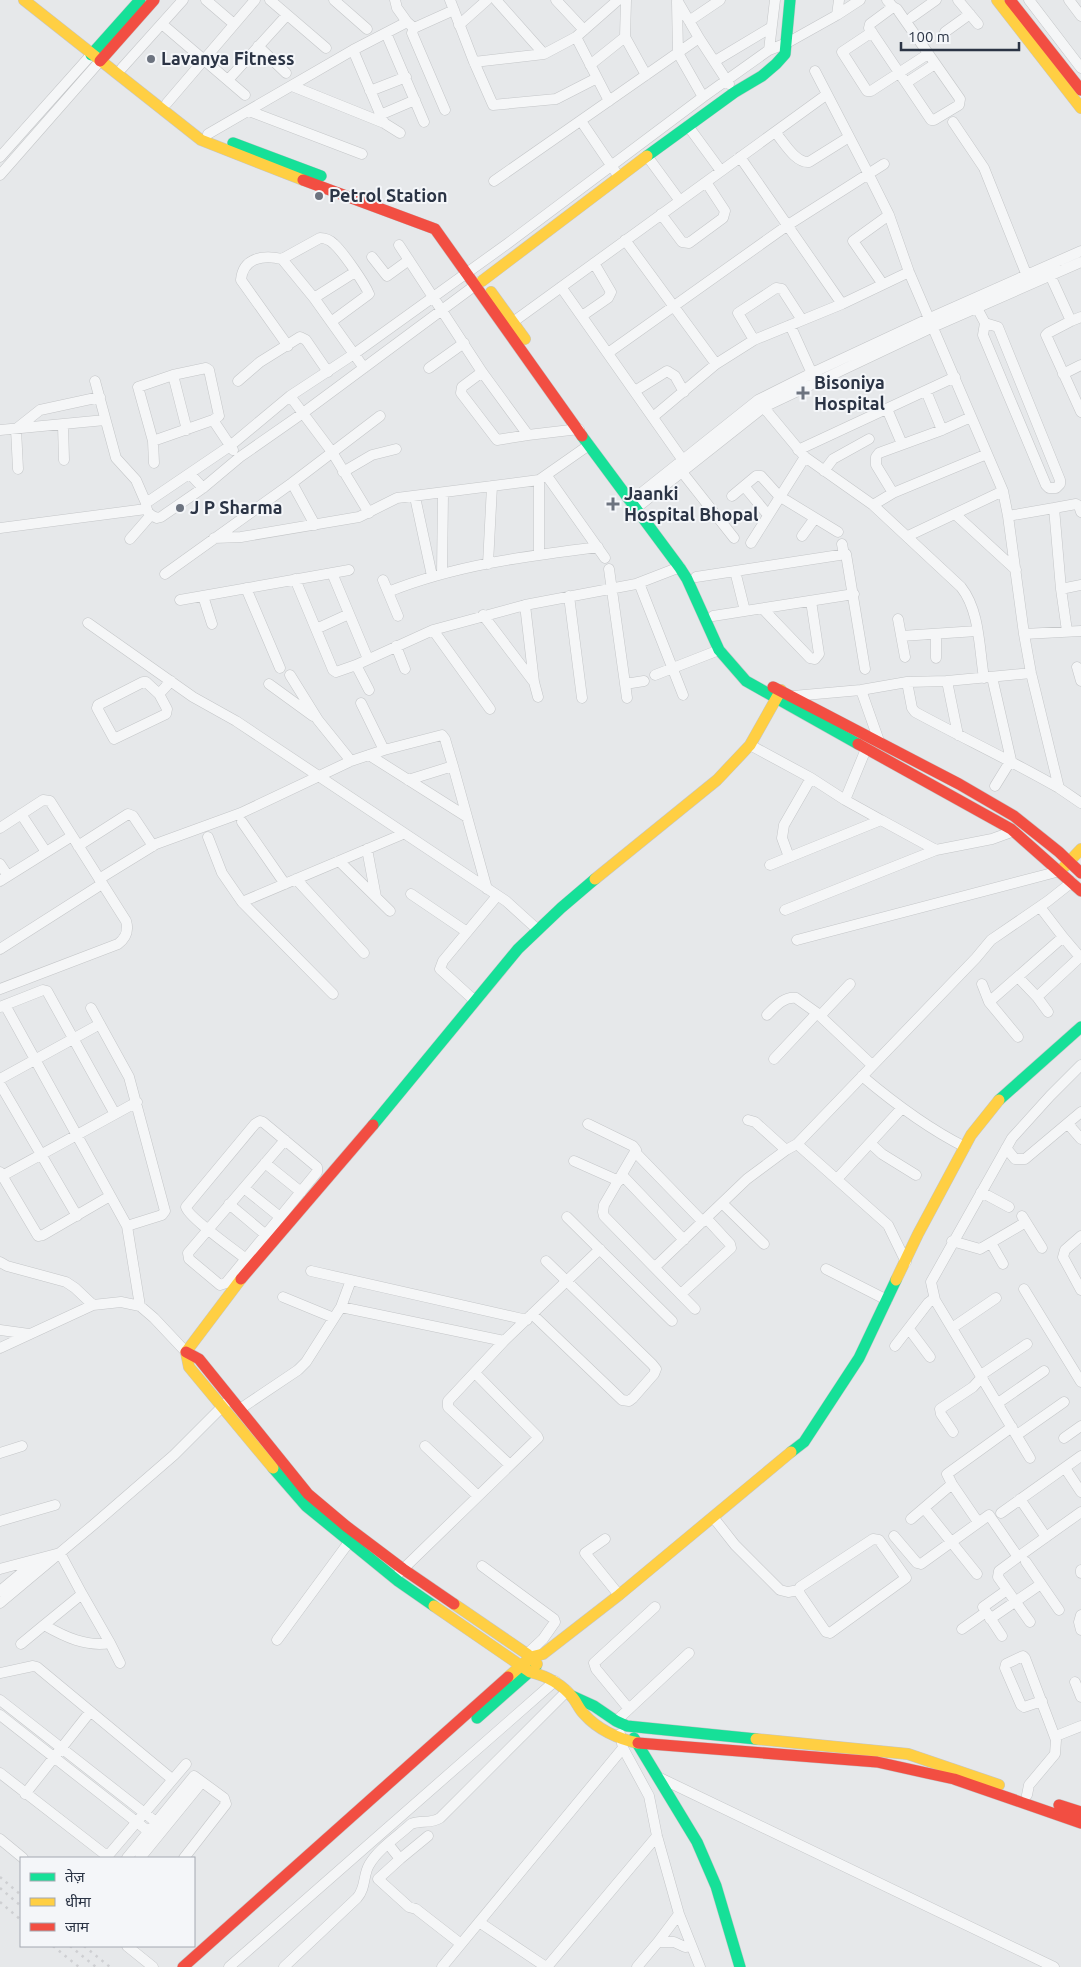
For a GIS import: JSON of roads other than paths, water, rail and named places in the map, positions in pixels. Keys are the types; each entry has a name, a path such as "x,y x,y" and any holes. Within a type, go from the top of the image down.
{"street":[{"path":"24,0 98,55 201,140 262,165 437,220 469,271 589,444 696,577 727,646 739,663 758,681 778,695 866,749 1014,832 1081,891"},
{"path":"38,0 98,55 122,68 208,134 339,188"},
{"path":"0,175 98,55 140,0"},
{"path":"0,157 154,0"},
{"path":"122,68 183,0"},
{"path":"206,0 234,24"},
{"path":"167,103 255,0"},
{"path":"270,0 326,48"},
{"path":"334,0 367,29"},
{"path":"395,0 397,8 411,25 412,33 446,110"},
{"path":"459,25 487,0"},
{"path":"496,0 544,54"},
{"path":"556,0 580,34 590,65 609,101"},
{"path":"474,62 544,54 580,34 618,0"},
{"path":"626,0 625,36 646,75"},
{"path":"677,0 699,38 735,92"},
{"path":"677,0 678,54 703,97"},
{"path":"689,21 720,0"},
{"path":"769,50 770,28 775,0"},
{"path":"96,381 116,458 136,480 148,509 157,518 161,517 203,488 240,457 478,284 647,156 735,92 762,76 785,54 789,0"},
{"path":"837,16 839,0"},
{"path":"130,539 148,509 190,474 230,446 290,396 354,354 469,271 610,165 769,50 787,43 837,16 860,0"},
{"path":"912,17 936,0"},
{"path":"958,0 978,24"},
{"path":"997,0 1079,95"},
{"path":"1010,0 1037,34 1079,95"},
{"path":"1029,0 1081,68"},
{"path":"1069,0 1081,16"},
{"path":"890,4 897,9 960,100 959,105 933,121 872,32 869,28 870,24 890,4"},
{"path":"208,134 353,50 386,33 411,25 452,5 493,105 556,98 597,78"},
{"path":"945,32 970,14"},
{"path":"228,80 287,15"},
{"path":"162,24 245,95"},
{"path":"1037,34 1049,26"},
{"path":"715,61 770,28"},
{"path":"872,32 842,52 866,90 871,92 928,54"},
{"path":"386,33 424,122"},
{"path":"590,65 625,36"},
{"path":"494,182 699,38"},
{"path":"258,46 286,73"},
{"path":"353,50 382,119"},
{"path":"906,83 935,64"},
{"path":"815,72 889,215 909,272 1003,491 1031,673 1059,788"},
{"path":"370,91 406,78"},
{"path":"292,86 382,119 400,133"},
{"path":"513,322 826,95"},
{"path":"382,119 415,100"},
{"path":"249,111 362,154"},
{"path":"580,121 620,177"},
{"path":"952,122 984,168 1029,280"},
{"path":"688,126 721,171"},
{"path":"775,132 803,162 809,162 849,137"},
{"path":"647,156 680,201"},
{"path":"740,157 842,304"},
{"path":"608,353 788,225 884,164"},
{"path":"661,214 682,242 689,243 716,224 723,218 725,211 706,182"},
{"path":"882,283 853,241 889,215"},
{"path":"282,259 315,240 325,238 334,244 369,294 331,322"},
{"path":"625,240 716,364"},
{"path":"399,245 482,372 528,435"},
{"path":"932,323 977,308 1081,251"},
{"path":"288,346 241,280 242,273 258,258 269,256 282,259 314,298 364,368"},
{"path":"372,257 387,276 409,260"},
{"path":"636,503 680,465 761,403 814,377 1029,280 1050,275 1081,262"},
{"path":"582,316 608,298 611,292 594,263"},
{"path":"314,298 355,272"},
{"path":"653,417 716,364 754,340 842,304 882,283 909,272"},
{"path":"1050,275 1076,319 1046,334 1081,412"},
{"path":"478,284 513,322 680,567 719,650 746,681 778,695 793,696 861,690 907,682 947,681 1031,673"},
{"path":"561,287 653,417 680,465 734,538"},
{"path":"754,340 738,313 776,288 782,289 802,320"},
{"path":"977,308 985,322 983,335 1046,485 1049,488 1056,488 1060,484 1060,480 998,327 985,322"},
{"path":"790,325 814,377"},
{"path":"238,381 260,362 300,337 306,340 328,372"},
{"path":"429,368 464,343"},
{"path":"1063,374 1081,365"},
{"path":"153,441 187,430 219,416 209,370 203,367 138,387 153,441 154,463"},
{"path":"635,391 666,370 675,376 684,392"},
{"path":"482,372 462,387 460,391 497,440 579,429"},
{"path":"173,375 187,430"},
{"path":"751,543 780,496 801,453 955,377"},
{"path":"926,391 942,430"},
{"path":"290,396 332,452 369,513"},
{"path":"16,429 40,410 100,397"},
{"path":"761,403 801,453 873,505 957,582 964,591 971,604 988,678 1011,760 995,786"},
{"path":"887,409 902,444"},
{"path":"165,574 292,483 380,416"},
{"path":"893,493 876,465 876,457 879,453 972,417"},
{"path":"0,430 105,420"},
{"path":"213,420 230,446 240,457"},
{"path":"63,425 64,460"},
{"path":"1024,432 1039,426"},
{"path":"16,429 18,469"},
{"path":"824,471 833,459 869,439"},
{"path":"214,538 241,537 359,517 397,498 443,494 543,478 589,444"},
{"path":"343,472 372,455 396,449"},
{"path":"873,505 893,493 987,454"},
{"path":"190,474 203,488"},
{"path":"732,496 756,476 761,476 780,496 838,532"},
{"path":"543,478 605,558"},
{"path":"539,554 543,478"},
{"path":"292,483 315,525"},
{"path":"488,564 492,486"},
{"path":"744,486 768,515"},
{"path":"908,536 1003,491"},
{"path":"437,575 443,494"},
{"path":"415,497 437,575"},
{"path":"1008,516 1076,504 1081,512"},
{"path":"1054,508 1061,589 1067,631"},
{"path":"0,528 148,509"},
{"path":"955,514 1016,570"},
{"path":"802,536 815,518"},
{"path":"388,592 437,575 488,564 539,554 598,547"},
{"path":"696,577 843,549 848,556 865,669"},
{"path":"295,579 334,671 356,665 433,630 525,605 639,583 680,567"},
{"path":"609,569 627,698"},
{"path":"180,600 349,570"},
{"path":"735,571 744,611"},
{"path":"332,573 368,659"},
{"path":"383,580 398,616"},
{"path":"639,583 683,695"},
{"path":"1061,589 1081,585"},
{"path":"246,588 280,668"},
{"path":"713,616 854,594"},
{"path":"203,596 212,624"},
{"path":"569,596 582,698"},
{"path":"763,609 810,658 815,659 819,654 811,601"},
{"path":"525,605 534,682 538,697"},
{"path":"316,628 349,614"},
{"path":"483,615 534,682"},
{"path":"898,619 905,657"},
{"path":"88,623 193,697 236,721 506,901 538,930"},
{"path":"433,630 490,709"},
{"path":"901,636 977,631"},
{"path":"1024,634 1081,631"},
{"path":"936,634 936,658"},
{"path":"396,646 405,669"},
{"path":"656,675 719,650"},
{"path":"356,665 369,690"},
{"path":"1077,667 1081,681"},
{"path":"290,676 318,720 351,761"},
{"path":"159,694 171,681"},
{"path":"625,684 644,681"},
{"path":"947,681 958,735"},
{"path":"143,682 146,682 159,694 167,709 166,714 114,739 97,708 98,705 143,682"},
{"path":"907,682 912,708 916,712 958,735 1011,760 1081,803"},
{"path":"269,684 318,720"},
{"path":"861,690 879,741"},
{"path":"285,1140 188,1253 188,1256 220,1285 226,1283 246,1259 372,1127 518,949 561,908 717,780 750,745 778,695"},
{"path":"793,696 1014,816 1077,866"},
{"path":"361,703 384,750"},
{"path":"0,949 152,846 241,812 351,761 442,734 445,738 487,889"},
{"path":"750,745 936,850"},
{"path":"845,800 866,749"},
{"path":"368,755 467,818"},
{"path":"408,780 453,766"},
{"path":"789,857 782,838 784,825 811,778"},
{"path":"0,828 21,814 47,800 50,801 126,921 127,932 123,940 118,944 1,988"},
{"path":"21,814 46,852"},
{"path":"78,846 128,814 133,816 152,846"},
{"path":"770,865 881,820"},
{"path":"242,822 285,884"},
{"path":"784,910 936,850 992,839 1014,832"},
{"path":"242,902 403,834"},
{"path":"0,864 4,878 72,836"},
{"path":"208,836 222,873 242,902 333,994"},
{"path":"655,1267 747,1179 797,1144 976,958 991,940 1040,907 1077,866 1081,848"},
{"path":"367,849 376,897"},
{"path":"339,861 390,911"},
{"path":"797,940 1066,877"},
{"path":"296,879 364,953"},
{"path":"411,894 467,932"},
{"path":"475,1001 440,969 443,961 497,896"},
{"path":"1037,997 1081,956 1063,937 1040,907"},
{"path":"988,1002 1063,937"},
{"path":"1018,977 1048,1012"},
{"path":"774,1059 850,984"},
{"path":"982,984 988,1002 1018,1036"},
{"path":"115,1114 45,990 3,1006 35,1059 127,1226 140,1306"},
{"path":"767,1015 783,1001 792,997 800,1000 818,1014 872,1065"},
{"path":"91,1008 130,1077 165,1212 162,1215 127,1226"},
{"path":"0,1079 100,1024"},
{"path":"195,1967 532,1659 716,1520 804,1442 859,1358 918,1234 971,1135 1002,1097 1081,1027"},
{"path":"1030,1458 935,1300 931,1282 952,1241 1012,1138 1081,1065"},
{"path":"862,1076 939,1134 965,1147"},
{"path":"0,1084 77,1216"},
{"path":"110,1196 43,1235 38,1236 1,1174 137,1102"},
{"path":"837,1178 902,1108"},
{"path":"1006,1148 1015,1159 1025,1159 1081,1112"},
{"path":"748,1120 755,1122 786,1150"},
{"path":"246,1259 189,1214 186,1207 255,1124 260,1121 318,1168 317,1172 280,1217 273,1232 251,1266 186,1352 189,1367 300,1500 352,1538 403,1569 532,1659 569,1694 594,1706 621,1724 637,1743 697,1842 716,1886 740,1967"},
{"path":"588,1124 636,1148 636,1153 730,1244 731,1248 681,1294"},
{"path":"1068,1124 1081,1139"},
{"path":"870,1143 882,1154 916,1175"},
{"path":"797,1144 888,1225 906,1262"},
{"path":"636,1153 604,1205 603,1212 607,1219 695,1309"},
{"path":"574,1162 620,1178 684,1240"},
{"path":"265,1163 301,1192"},
{"path":"244,1188 280,1217"},
{"path":"981,1192 1009,1207"},
{"path":"229,1204 273,1232"},
{"path":"723,1204 764,1244"},
{"path":"567,1217 672,1321"},
{"path":"952,1241 978,1250 1024,1219 1042,1248"},
{"path":"1081,1236 1065,1250 1063,1257 1081,1290"},
{"path":"991,1243 1004,1264"},
{"path":"510,1466 448,1407 448,1402 504,1341 600,1249"},
{"path":"311,1271 530,1317 622,1400 629,1401 654,1374 654,1366 546,1261"},
{"path":"0,1262 7,1266 66,1282 93,1306"},
{"path":"826,1269 887,1300"},
{"path":"240,1410 298,1370 306,1362 341,1307 351,1280"},
{"path":"1024,1289 1081,1382"},
{"path":"283,1297 334,1318"},
{"path":"952,1328 996,1298"},
{"path":"895,1346 928,1303 935,1300"},
{"path":"0,1348 56,1321 93,1306 121,1302 140,1306 186,1352 199,1359 308,1494 394,1578 532,1659"},
{"path":"341,1307 504,1341"},
{"path":"909,1329 930,1357"},
{"path":"0,1330 32,1334"},
{"path":"953,1432 941,1414 940,1409 973,1387 981,1376 1027,1344"},
{"path":"998,1403 1044,1371"},
{"path":"394,1578 536,1441 537,1436 475,1373"},
{"path":"0,1603 174,1455 231,1399"},
{"path":"978,1522 947,1476 949,1472 1064,1402"},
{"path":"1064,1438 1081,1426"},
{"path":"0,1452 22,1446"},
{"path":"425,1446 478,1496"},
{"path":"1001,1513 1081,1456"},
{"path":"1065,1468 1081,1492"},
{"path":"911,1519 952,1484"},
{"path":"1020,1499 1046,1537"},
{"path":"0,1521 55,1505"},
{"path":"924,1508 977,1574"},
{"path":"1030,1622 997,1574 1022,1559 1046,1537 1081,1512"},
{"path":"894,1536 919,1564 923,1563 978,1522 990,1516 1059,1610"},
{"path":"716,1520 735,1545 780,1590 788,1592 799,1590 800,1587 873,1539 878,1540 906,1578 830,1633 826,1632 799,1590"},
{"path":"277,1640 352,1538"},
{"path":"606,1540 585,1553 619,1595"},
{"path":"0,1569 60,1553"},
{"path":"60,1553 120,1663"},
{"path":"0,1591 38,1560"},
{"path":"482,1566 554,1619 555,1622 532,1659"},
{"path":"962,1628 1016,1602 1041,1584"},
{"path":"1002,1636 983,1606 1008,1590"},
{"path":"21,1644 82,1594"},
{"path":"629,1709 596,1669 594,1663 655,1607"},
{"path":"1081,1615 1079,1622 1081,1630"},
{"path":"44,1626 85,1643 100,1644 110,1642"},
{"path":"689,1653 629,1709 621,1724 622,1744 649,1796 679,1914 700,1967"},
{"path":"1027,1795 1029,1785 1055,1754 1056,1736 1042,1701 1024,1656 1006,1664 1005,1668 1021,1705 1024,1707 1042,1701"},
{"path":"0,1673 33,1666 37,1668 172,1779"},
{"path":"229,1967 551,1679"},
{"path":"1074,1682 1081,1697"},
{"path":"569,1694 585,1716 622,1744 637,1743 876,1762 954,1779 1081,1822"},
{"path":"284,1967 357,1898 363,1889 368,1867 391,1843 411,1824 429,1822 440,1818 569,1694"},
{"path":"0,1700 156,1822"},
{"path":"25,1794 90,1712"},
{"path":"0,1715 148,1832"},
{"path":"621,1724 908,1754 1081,1812"},
{"path":"1056,1736 1081,1726"},
{"path":"442,1967 622,1744"},
{"path":"183,1967 431,1752"},
{"path":"0,1773 106,1857 186,1764"},
{"path":"128,1857 192,1777 196,1776 224,1798 226,1804 185,1857"},
{"path":"657,1777 1054,1967"},
{"path":"141,1857 202,1782"},
{"path":"383,1831 400,1859"},
{"path":"428,1836 378,1879 409,1906 416,1909 461,1944"},
{"path":"479,1922 547,1967 658,1836"},
{"path":"0,1839 22,1857"},
{"path":"640,1966 679,1914"},
{"path":"658,1942 674,1942 685,1947 691,1946"},
{"path":"128,1947 153,1967"}],"railway":[{"path":"0,1877 20,1894"},
{"path":"0,1888 20,1905"},
{"path":"0,1902 20,1919"},
{"path":"54,1947 79,1967"},
{"path":"71,1947 96,1967"},
{"path":"85,1947 110,1967"}],"place":[{"name":"Lavanya Fitness","path":"151,59"},
{"name":"Petrol Station","path":"319,196"},
{"name":"Bisoniya Hospital","path":"803,393"},
{"name":"Jaanki Hospital Bhopal","path":"613,504"},
{"name":"J P Sharma","path":"180,508"}]}
